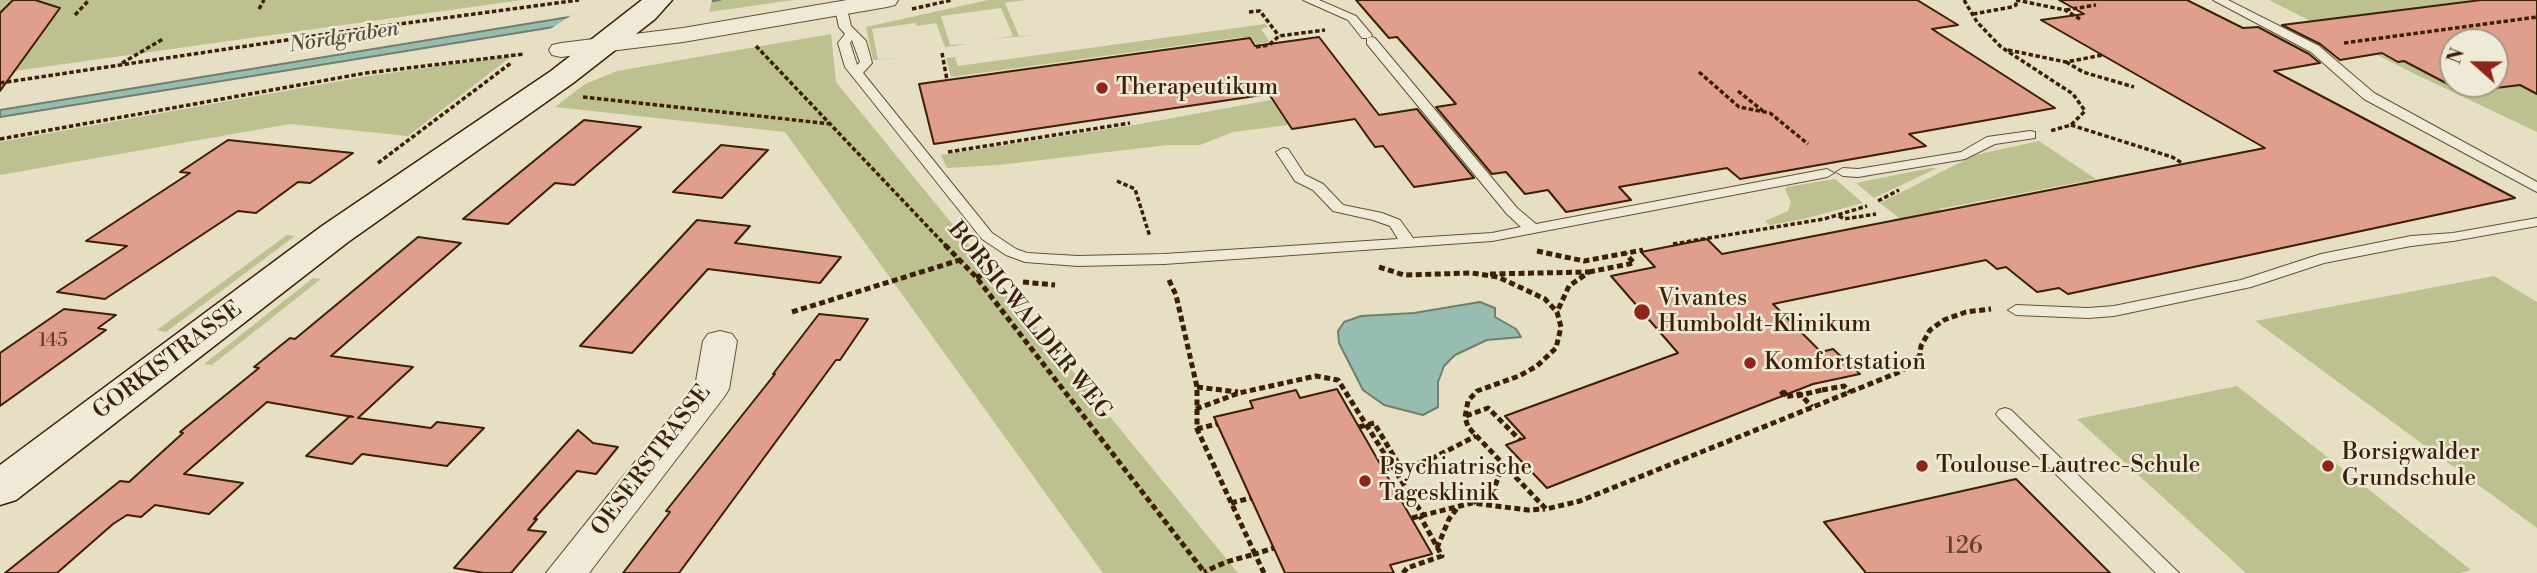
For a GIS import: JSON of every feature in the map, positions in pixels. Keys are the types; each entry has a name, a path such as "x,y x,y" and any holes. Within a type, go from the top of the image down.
{"main road":[{"name":"GORKISTRASSE","path":"0,489 335,234 472,141 583,42 630,12 658,0"}],"street":[{"path":"583,42 841,9 887,0"},
{"name":"OESERSTRASSE","path":"566,573 712,389 720,341"}],"lane":[{"path":"1310,0 1352,18 1512,211 1531,228"},
{"path":"2219,0 2315,49 2369,96 2537,188"},
{"path":"841,9 845,27 852,33 844,43 849,64 987,236 1011,252 1025,257 1078,261 1164,259 1492,237 1827,173"},
{"path":"1843,172 1858,173 1965,155 1992,140 2036,134"},
{"path":"1283,152 1300,178 1318,187 1338,208 1377,216 1395,223 1403,232 1407,243"},
{"path":"2016,310 2088,313 2114,311 2245,284 2321,259 2411,241 2453,237 2537,222"},
{"path":"2005,414 2169,573"}],"path":[{"path":"75,15 89,0"},
{"path":"259,9 264,0"},
{"path":"0,83 579,0"},
{"path":"1964,0 2004,49 2073,94 2085,111 2071,125 2036,134"},
{"path":"1973,14 2012,7 2016,5 2016,0 2065,10 2080,19"},
{"path":"2065,10 2096,5"},
{"path":"1249,12 1260,11 1279,36"},
{"path":"2353,41 2537,17"},
{"path":"1256,47 1269,44 1279,36 1365,34"},
{"path":"117,65 163,39"},
{"name":"BORSIGWALDER WEG","path":"754,43 960,260 1204,573"},
{"path":"2004,49 2066,62 2083,72 2134,87"},
{"path":"942,53 947,80"},
{"path":"0,139 366,73 435,62 524,54"},
{"path":"2066,62 2103,55"},
{"path":"1699,72 1740,107 1770,113 1808,144"},
{"path":"1738,91 1764,112"},
{"path":"579,97 833,124"},
{"path":"960,150 1130,123"},
{"path":"2071,125 2172,157 2182,163"},
{"path":"1117,181 1135,189 1146,219"},
{"path":"1673,244 1838,215 1867,206"},
{"path":"1838,215 1844,219 1876,214"},
{"path":"1368,246 1378,267 1404,275 1541,275 1589,272 1634,263 1626,254"},
{"path":"792,312 960,260"},
{"path":"1558,312 1569,286 1589,272"},
{"path":"1472,273 1498,277 1522,286 1545,299 1558,312 1561,327 1556,348 1537,366 1519,376 1478,391 1468,401 1466,416 1468,427 1546,509"},
{"path":"1169,279 1176,295 1197,387 1197,429 1264,573"},
{"path":"1412,518 1472,503 1528,510 1580,502 1913,364 1920,355 1921,346 1930,330 1944,320 1982,310 2016,310"},
{"path":"1196,409 1239,393 1316,376 1338,380 1396,468"},
{"path":"1812,407 1800,394 1786,397 1782,391 1788,397 1822,390 1844,386 1850,392"},
{"path":"1197,387 1239,393"},
{"path":"1466,416 1488,408 1520,440"},
{"path":"1359,427 1374,423 1442,556 1407,568 1403,573"},
{"path":"1197,429 1217,424"},
{"path":"1383,470 1429,460 1476,436"},
{"path":"1472,503 1494,486 1500,473 1500,462"},
{"path":"1231,503 1251,498"},
{"path":"1437,548 1448,519 1459,506"},
{"path":"1204,573 1226,562 1274,548"}],"green space":[{"path":"0,0 522,0 0,73"},
{"path":"712,0 794,0 709,12"},
{"path":"988,0 1025,0 1005,3 1019,36 1038,35 993,39 1013,36 1001,8 941,16 950,45 969,44 945,47 936,23 872,29 878,59 899,58 873,60 866,27"},
{"path":"2269,0 2537,0 2537,132 2465,98 2509,98 2509,28 2439,28 2439,85"},
{"path":"1265,24 1268,27 1261,29 1270,42 1256,44 1251,37 1235,38 951,77 946,58 955,57 958,66"},
{"path":"831,34 836,82 1238,573 1103,573 785,132 555,107 585,84 617,71"},
{"path":"512,56 408,136 290,124 0,175 0,142 368,76"},
{"path":"1271,100 1288,125 1233,132 1200,145 1167,145 999,165 947,168 941,155 1134,125"},
{"path":"2039,141 2096,179 1939,209 1964,229 1900,219 1880,203 1975,155"},
{"path":"1937,168 1874,198 1856,183"},
{"path":"1835,179 1863,203 1803,219 1770,225 1765,221 1788,211 1791,202 1785,189 1787,187"},
{"path":"287,235 295,236 166,332 157,330"},
{"path":"2494,276 2537,302 2537,528 2255,321"},
{"path":"313,278 321,279 212,365 204,364"},
{"path":"2237,386 2471,570 2460,573 2246,573 2077,419"}],"water":[{"path":"673,0 720,0 0,117 0,110"},
{"path":"1480,302 1495,308 1495,317 1516,329 1521,337 1487,340 1455,355 1444,366 1438,382 1438,407 1423,415 1384,405 1363,390 1339,343 1338,331 1344,322 1361,316 1414,313"}],"pier":[{"path":"652,0 712,0 711,5 547,31 575,13"}],"building":[{"path":"13,0 35,0 60,8 0,91 0,13"},
{"path":"1356,0 1917,0 1958,25 1932,29 2055,108 1909,134 1926,146 1740,179 1727,168 1619,187 1631,200 1566,212 1548,190 1525,194 1506,172 1492,174 1436,107 1456,104 1397,37 1389,38"},
{"path":"2059,0 2187,0 2243,28 2258,27 2309,54 2320,63 2274,71 2515,198 2068,294 2059,288 2037,292 2006,267 1997,269 1986,260 1773,304 1821,352 1833,349 1860,374 1813,384 1547,488 1506,445 1525,438 1505,416 1678,353 1611,276 1655,267 1641,252 1707,239 1722,254 2265,148 2041,20 2084,14"},
{"path":"2481,0 2537,0 2537,94 2520,85 2509,86 2509,28 2439,28 2439,79 2382,53 2340,60 2320,44 2282,25"},
{"name":"Therapeutikum","path":"1319,37 1379,115 1417,109 1474,178 1414,187 1383,146 1375,147 1355,119 1292,129 1269,94 934,144 919,84 1250,38 1255,46"},
{"path":"584,120 641,127 574,185 555,183 508,224 463,219"},
{"path":"228,140 353,153 310,183 298,182 256,213 238,211 105,299 57,292 127,246 86,241 190,173 180,172"},
{"path":"721,145 768,150 722,198 673,192"},
{"path":"697,220 750,226 735,243 841,257 820,283 708,269 632,353 580,346"},
{"path":"418,237 461,243 331,356 413,367 358,418 431,428 437,422 484,428 447,466 362,454 352,464 306,456 350,416 267,402 184,474 243,483 209,514 155,505 141,517 127,515 113,524 57,573 5,573 120,481 129,482 183,433 180,432 259,368 254,367 290,338 295,339"},
{"path":"64,309 116,315 98,328 106,330 0,406 0,353"},
{"path":"819,314 868,319 679,573 623,573 670,512 666,511"},
{"name":"Psychiatrische Tagesklinik","path":"1337,389 1432,554 1390,565 1394,573 1285,573 1214,417 1253,408 1250,401 1296,390 1300,398"},
{"path":"578,430 593,443 618,447 596,474 577,471 534,519 537,519 528,530 546,532 511,573 484,573 454,568"},
{"name":"Toulouse-Lautrec-Schule","path":"2016,479 2110,573 1866,573 1824,522"}],"place":[{"name":"Therapeutikum","path":"1102,88"},
{"name":"Vivantes Humboldt-Klinikum","path":"1642,312"},
{"name":"Komfortstation","path":"1750,363"},
{"name":"Toulouse-Lautrec-Schule","path":"1922,466"},
{"name":"Borsigwalder Grundschule","path":"2328,466"},
{"name":"Psychiatrische Tagesklinik","path":"1365,481"}],"water label":[{"name":"Nordgraben","path":"344,38"}]}
